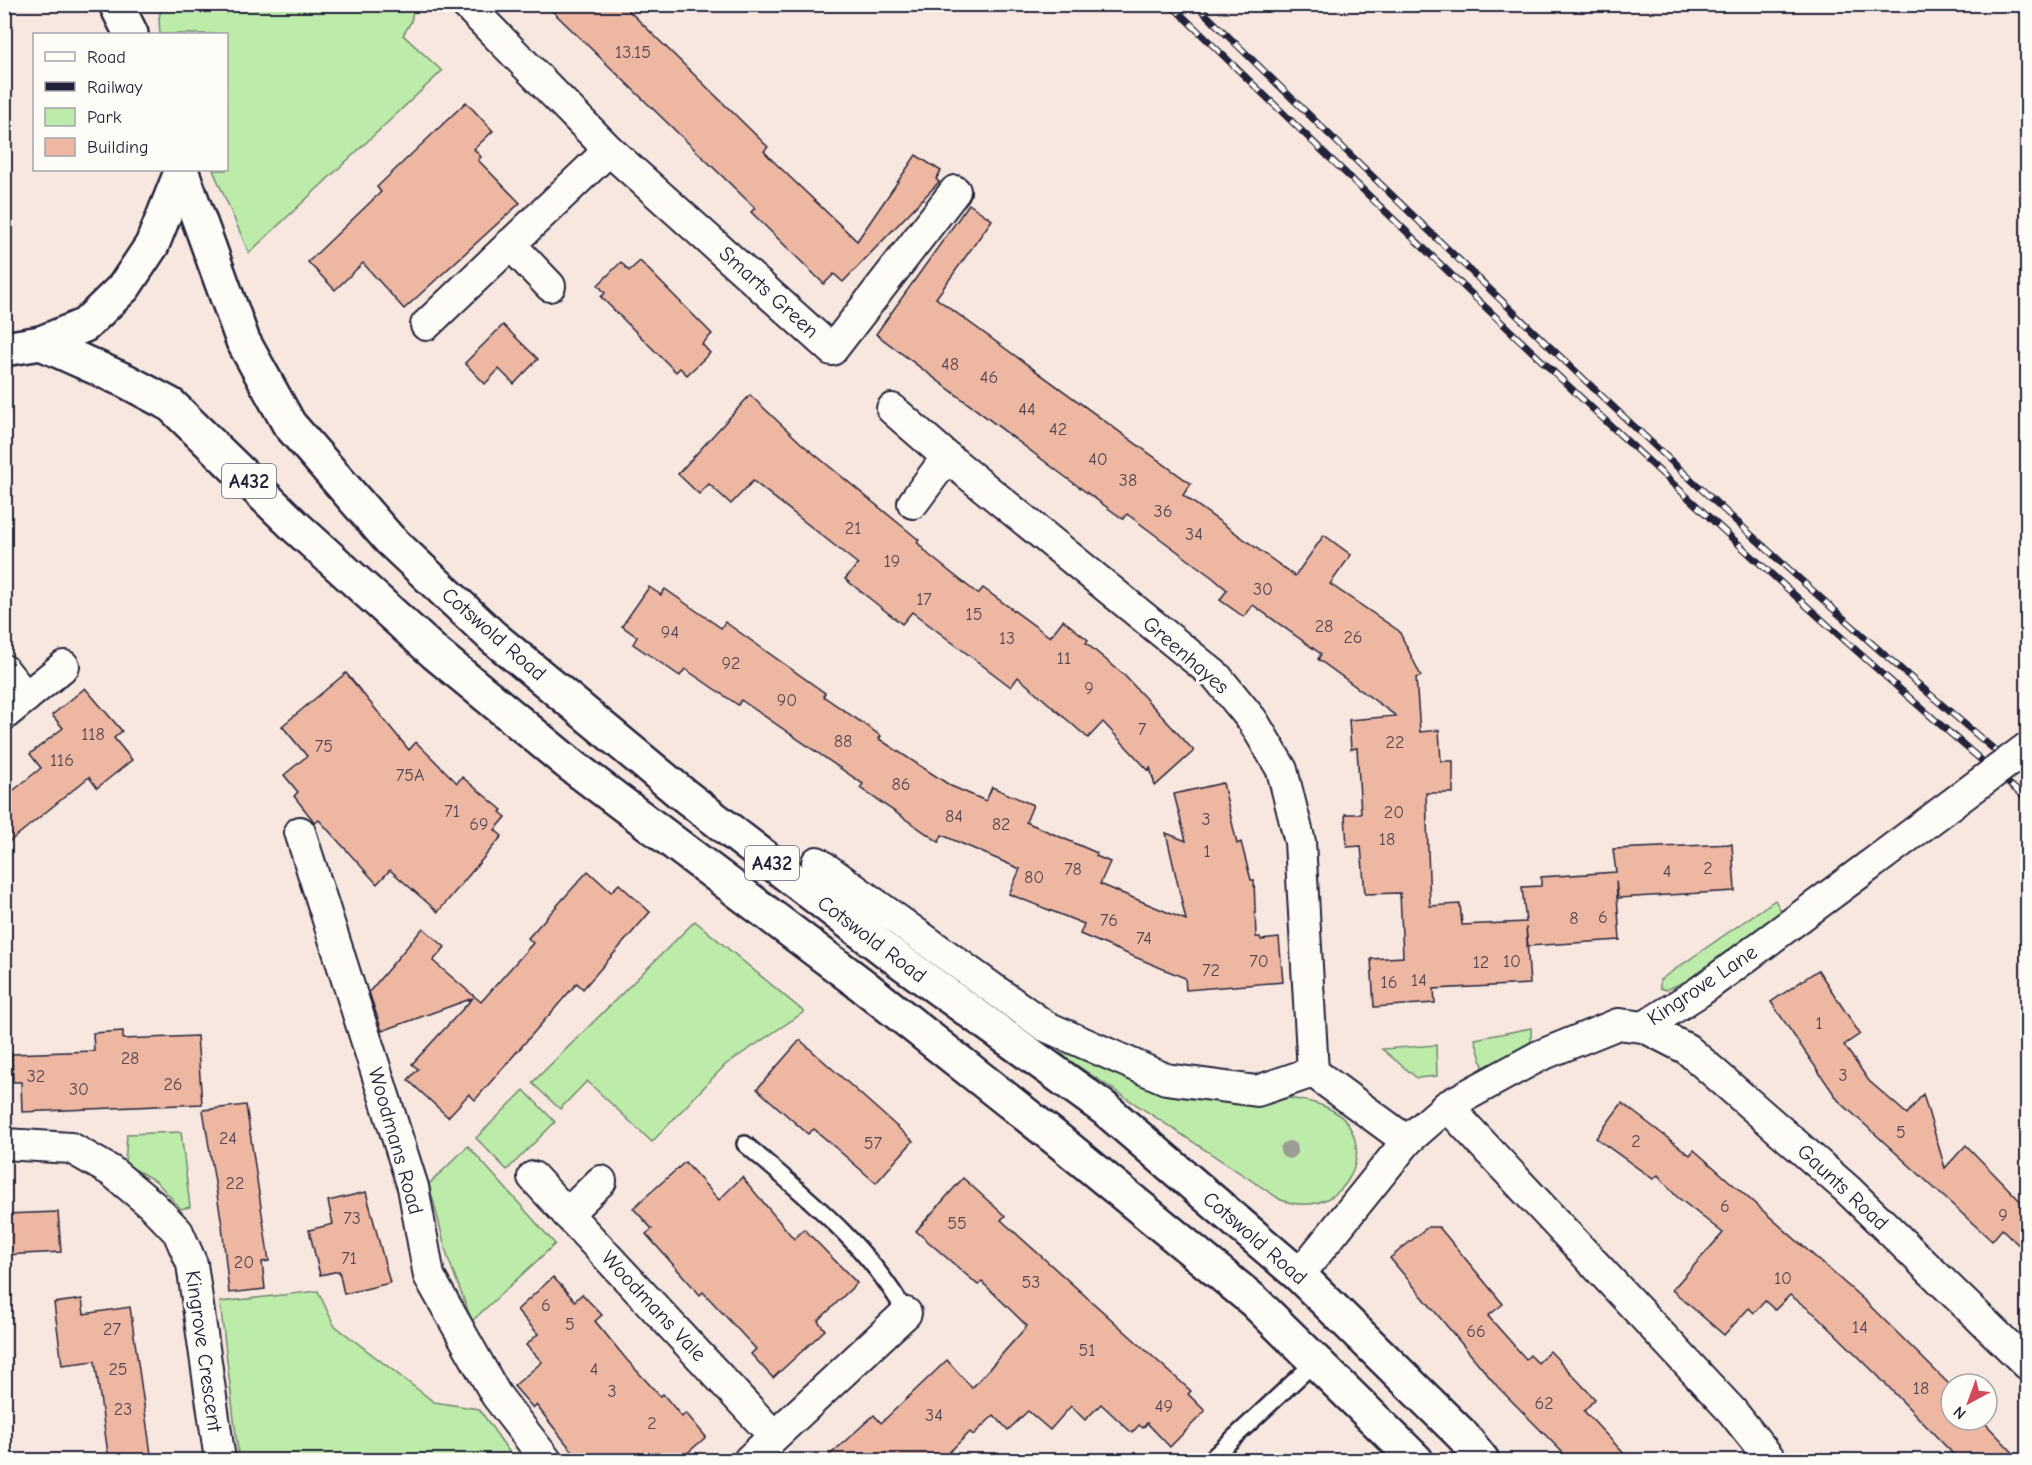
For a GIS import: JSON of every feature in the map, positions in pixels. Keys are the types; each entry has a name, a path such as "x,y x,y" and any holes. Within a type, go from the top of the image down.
{"main road":[{"path":"116,4 130,33"},
{"name":"A432","path":"4,350 41,344 85,325 124,287 152,245 181,171"},
{"name":"Cotswold Road","path":"181,171 243,340 289,424 389,539 493,637 680,792 885,950 1104,1108 1299,1275 1462,1435 1482,1461"},
{"name":"Cotswold Road","path":"41,344 126,381 171,405 295,526 444,660 567,762 861,984 1049,1133 1254,1301 1416,1461"}],"street":[{"name":"Smarts Green","path":"466,4 609,150 832,350 955,191"},
{"path":"426,325 609,150"},
{"path":"510,244 550,286"},
{"name":"Greenhayes","path":"892,409 947,457 1217,677 1252,721 1282,770 1300,842 1313,1072"},
{"path":"913,503 947,457"},
{"path":"4,670 15,706 64,666"},
{"name":"Kingrove Lane","path":"1299,1275 1407,1141 1447,1106 1539,1056 1618,1024 1644,1026 1699,992 2028,747"},
{"name":"Woodmans Road","path":"300,832 413,1186 429,1276 496,1395 546,1461"},
{"name":"Cotswold Road","path":"817,862 1045,1026 1166,1078 1257,1091 1313,1072"},
{"name":"Gaunts Road","path":"1644,1026 1687,1049 1847,1189 2028,1365"},
{"path":"1313,1072 1407,1141"},
{"path":"1447,1106 1732,1412 1771,1461"},
{"name":"Kingrove Crescent","path":"4,1144 71,1148 111,1171 152,1204 178,1232 192,1264 220,1461"},
{"name":"Woodmans Vale","path":"533,1177 774,1436"},
{"path":"567,1214 601,1181"},
{"path":"749,1461 906,1314"}],"lane":[{"path":"745,1144 810,1200 865,1253 892,1289 906,1314"},
{"path":"1210,1461 1316,1360"}],"green space":[{"path":"162,5 414,5 411,22 403,35 442,71 249,253 213,171 228,171 228,33 160,33 159,18"},
{"path":"1775,900 1784,916 1697,976 1666,990 1660,988 1660,980"},
{"path":"695,921 804,1012 725,1065 652,1142 587,1081 560,1109 532,1083"},
{"path":"1531,1028 1531,1046 1484,1070 1475,1039"},
{"path":"1045,1037 1180,1089 1280,1097 1330,1109 1346,1122 1355,1139 1356,1157 1351,1174 1341,1189 1325,1200 1305,1204 1281,1200 1070,1061"},
{"path":"1436,1045 1437,1076 1417,1078 1382,1049"},
{"path":"524,1090 555,1122 507,1170 476,1138"},
{"path":"181,1132 190,1207 181,1209 156,1181 125,1164 127,1134"},
{"path":"468,1146 555,1244 472,1321 448,1258 429,1184"},
{"path":"318,1291 334,1325 434,1402 479,1409 515,1460 239,1460 220,1302"}],"building":[{"path":"545,4 622,4 768,147 764,151 771,159 857,241 916,155 941,171 936,179 939,182 843,282 834,274 824,284 751,212 755,208"},
{"path":"466,102 493,131 474,149 481,157 478,160 520,203 404,309 363,263 335,290 308,262 381,192 377,187"},
{"path":"969,204 992,220 936,298 1191,484 1183,495 1295,576 1324,535 1351,555 1330,584 1399,631 1421,676 1416,678 1420,732 1439,730 1441,761 1453,761 1453,793 1426,793 1430,906 1460,904 1462,925 1526,922 1522,887 1541,886 1541,877 1616,872 1613,849 1732,844 1735,891 1618,898 1616,881 1620,940 1528,946 1526,927 1530,984 1434,989 1435,1003 1374,1007 1371,959 1403,957 1400,893 1365,894 1361,846 1347,847 1345,814 1361,814 1357,748 1351,749 1349,720 1396,716 1318,659 1321,654 1253,605 1244,617 1220,600 1227,590 1213,578 1127,514 1123,519 876,334"},
{"path":"640,261 712,334 702,344 710,353 687,375 680,368 676,372 601,297 605,293 598,285 621,262 629,271"},
{"path":"503,325 538,359 514,384 499,369 485,384 465,363"},
{"path":"750,395 802,444 919,540 917,542 929,555 978,594 983,588 1050,637 1063,620 1088,640 1086,643 1124,675 1194,751 1155,786 1150,767 1149,771 1103,722 1088,738 1018,677 1011,687 912,612 902,624 845,579 858,564 753,481 731,504 709,484 699,494 678,474"},
{"path":"649,587 661,595 665,589 721,628 725,622 825,693 823,696 881,736 879,739 951,786 986,801 992,787 1033,805 1026,822 1097,853 1096,856 1110,862 1100,884 1186,920 1166,833 1186,841 1174,794 1223,783 1237,844 1241,842 1251,880 1254,880 1256,937 1260,937 1261,940 1279,938 1283,982 1186,990 1185,978 1080,934 1084,924 1009,894 1020,869 942,835 939,842 860,788 863,784 741,700 738,705 685,669 680,676 633,644 637,637 622,626"},
{"path":"346,673 409,750 416,742 457,783 462,777 502,810 500,812 506,817 495,830 502,836 438,912 390,870 377,884 319,820 315,823 294,796 298,792 284,775 307,756 282,726"},
{"path":"85,688 122,731 114,738 132,760 97,788 89,777 4,846 4,798 41,768 30,754 63,728 52,715"},
{"path":"588,871 611,892 619,884 650,912 583,989 577,983 475,1100 469,1094 448,1117 408,1080 418,1069 412,1064 473,998 382,1031 369,992 423,928 445,947 433,961 481,1002 533,943 528,938"},
{"path":"1818,970 1860,1034 1844,1045 1869,1081 1907,1114 1923,1094 1945,1168 1966,1145 2028,1209 2028,1254 2002,1229 1992,1241 1838,1100 1771,1002"},
{"path":"123,1031 123,1039 197,1036 202,1104 22,1112 21,1082 13,1082 12,1054 94,1051 93,1033"},
{"path":"800,1040 913,1141 876,1183 814,1129 808,1134 757,1089"},
{"path":"1622,1103 1690,1155 1694,1150 1864,1300 1939,1374 1939,1432 1993,1432 2021,1461 1960,1461 1816,1315 1790,1295 1775,1310 1765,1301 1754,1313 1749,1308 1724,1335 1672,1290 1723,1233 1676,1196 1658,1175 1653,1179 1596,1138"},
{"path":"246,1105 269,1261 262,1262 265,1289 229,1293 222,1225 203,1110"},
{"path":"685,1162 719,1200 742,1177 794,1239 804,1229 857,1283 818,1321 825,1330 773,1378 751,1354 756,1349 703,1292 700,1295 646,1234 652,1229 633,1208"},
{"path":"963,1178 1005,1216 1001,1220 1191,1391 1188,1394 1205,1411 1170,1447 1147,1423 1143,1428 1139,1425 1132,1433 1101,1404 1085,1420 1071,1406 1050,1430 1028,1411 1008,1430 994,1415 973,1435 970,1432 940,1461 823,1461 874,1415 881,1423 947,1360 972,1388 1027,1326 982,1282 978,1285 916,1231"},
{"path":"366,1192 390,1283 344,1294 339,1271 320,1275 309,1230 333,1224 328,1201"},
{"path":"58,1212 61,1252 4,1255 4,1214"},
{"path":"1428,1227 1439,1227 1503,1304 1488,1316 1526,1359 1530,1355 1538,1363 1550,1351 1595,1399 1584,1411 1631,1461 1571,1461 1497,1386 1390,1258"},
{"path":"553,1277 575,1301 582,1294 602,1315 595,1321 627,1360 660,1396 663,1394 682,1417 686,1413 706,1437 678,1461 580,1461 536,1405 533,1408 514,1386 542,1362 526,1345 538,1334 517,1310"},
{"path":"82,1299 84,1314 130,1307 152,1461 109,1461 95,1361 62,1365 54,1303"}],"railway":[{"path":"1170,4 1593,409 1808,607 2028,800"},
{"path":"1195,4 1501,301 1708,495 1920,686 2028,778"}]}
